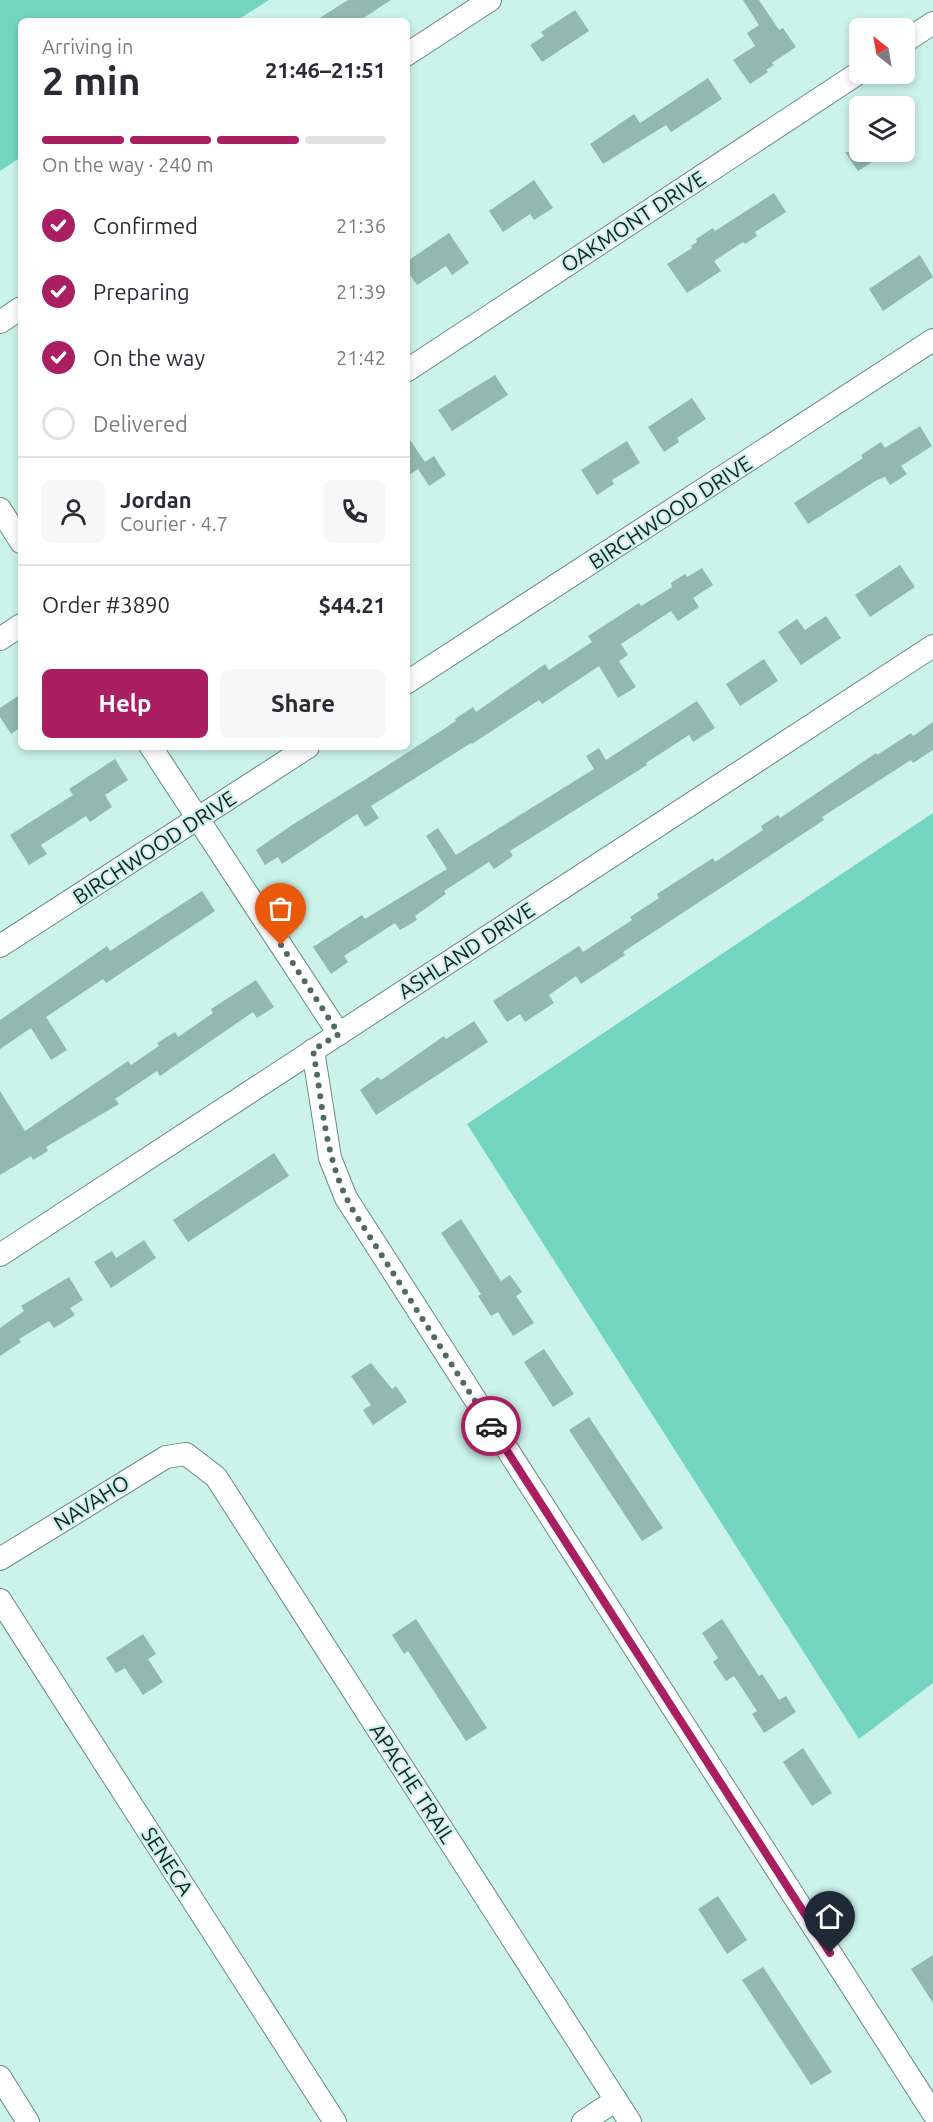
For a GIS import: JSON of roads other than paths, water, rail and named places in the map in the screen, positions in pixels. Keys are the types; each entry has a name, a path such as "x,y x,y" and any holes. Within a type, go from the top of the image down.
{"street":[{"path":"410,52 490,0"},
{"path":"915,35 933,23"},
{"name":"OAKMONT DRIVE","path":"410,368 849,79"},
{"path":"0,322 18,310"},
{"name":"BIRCHWOOD DRIVE","path":"410,680 933,340"},
{"path":"0,509 18,537"},
{"path":"0,639 18,627"},
{"name":"ASHLAND DRIVE","path":"0,1255 933,646"},
{"path":"154,750 339,1034"},
{"name":"BIRCHWOOD DRIVE","path":"0,946 303,750"},
{"path":"313,1050 330,1158 346,1198 933,2113"},
{"name":"NAVAHO","path":"0,1559 166,1457 186,1454"},
{"name":"APACHE TRAIL","path":"186,1454 216,1477 630,2122"},
{"name":"SENECA","path":"0,1600 335,2122"},
{"path":"0,2077 23,2120"},
{"path":"583,2122 616,2100"}]}
